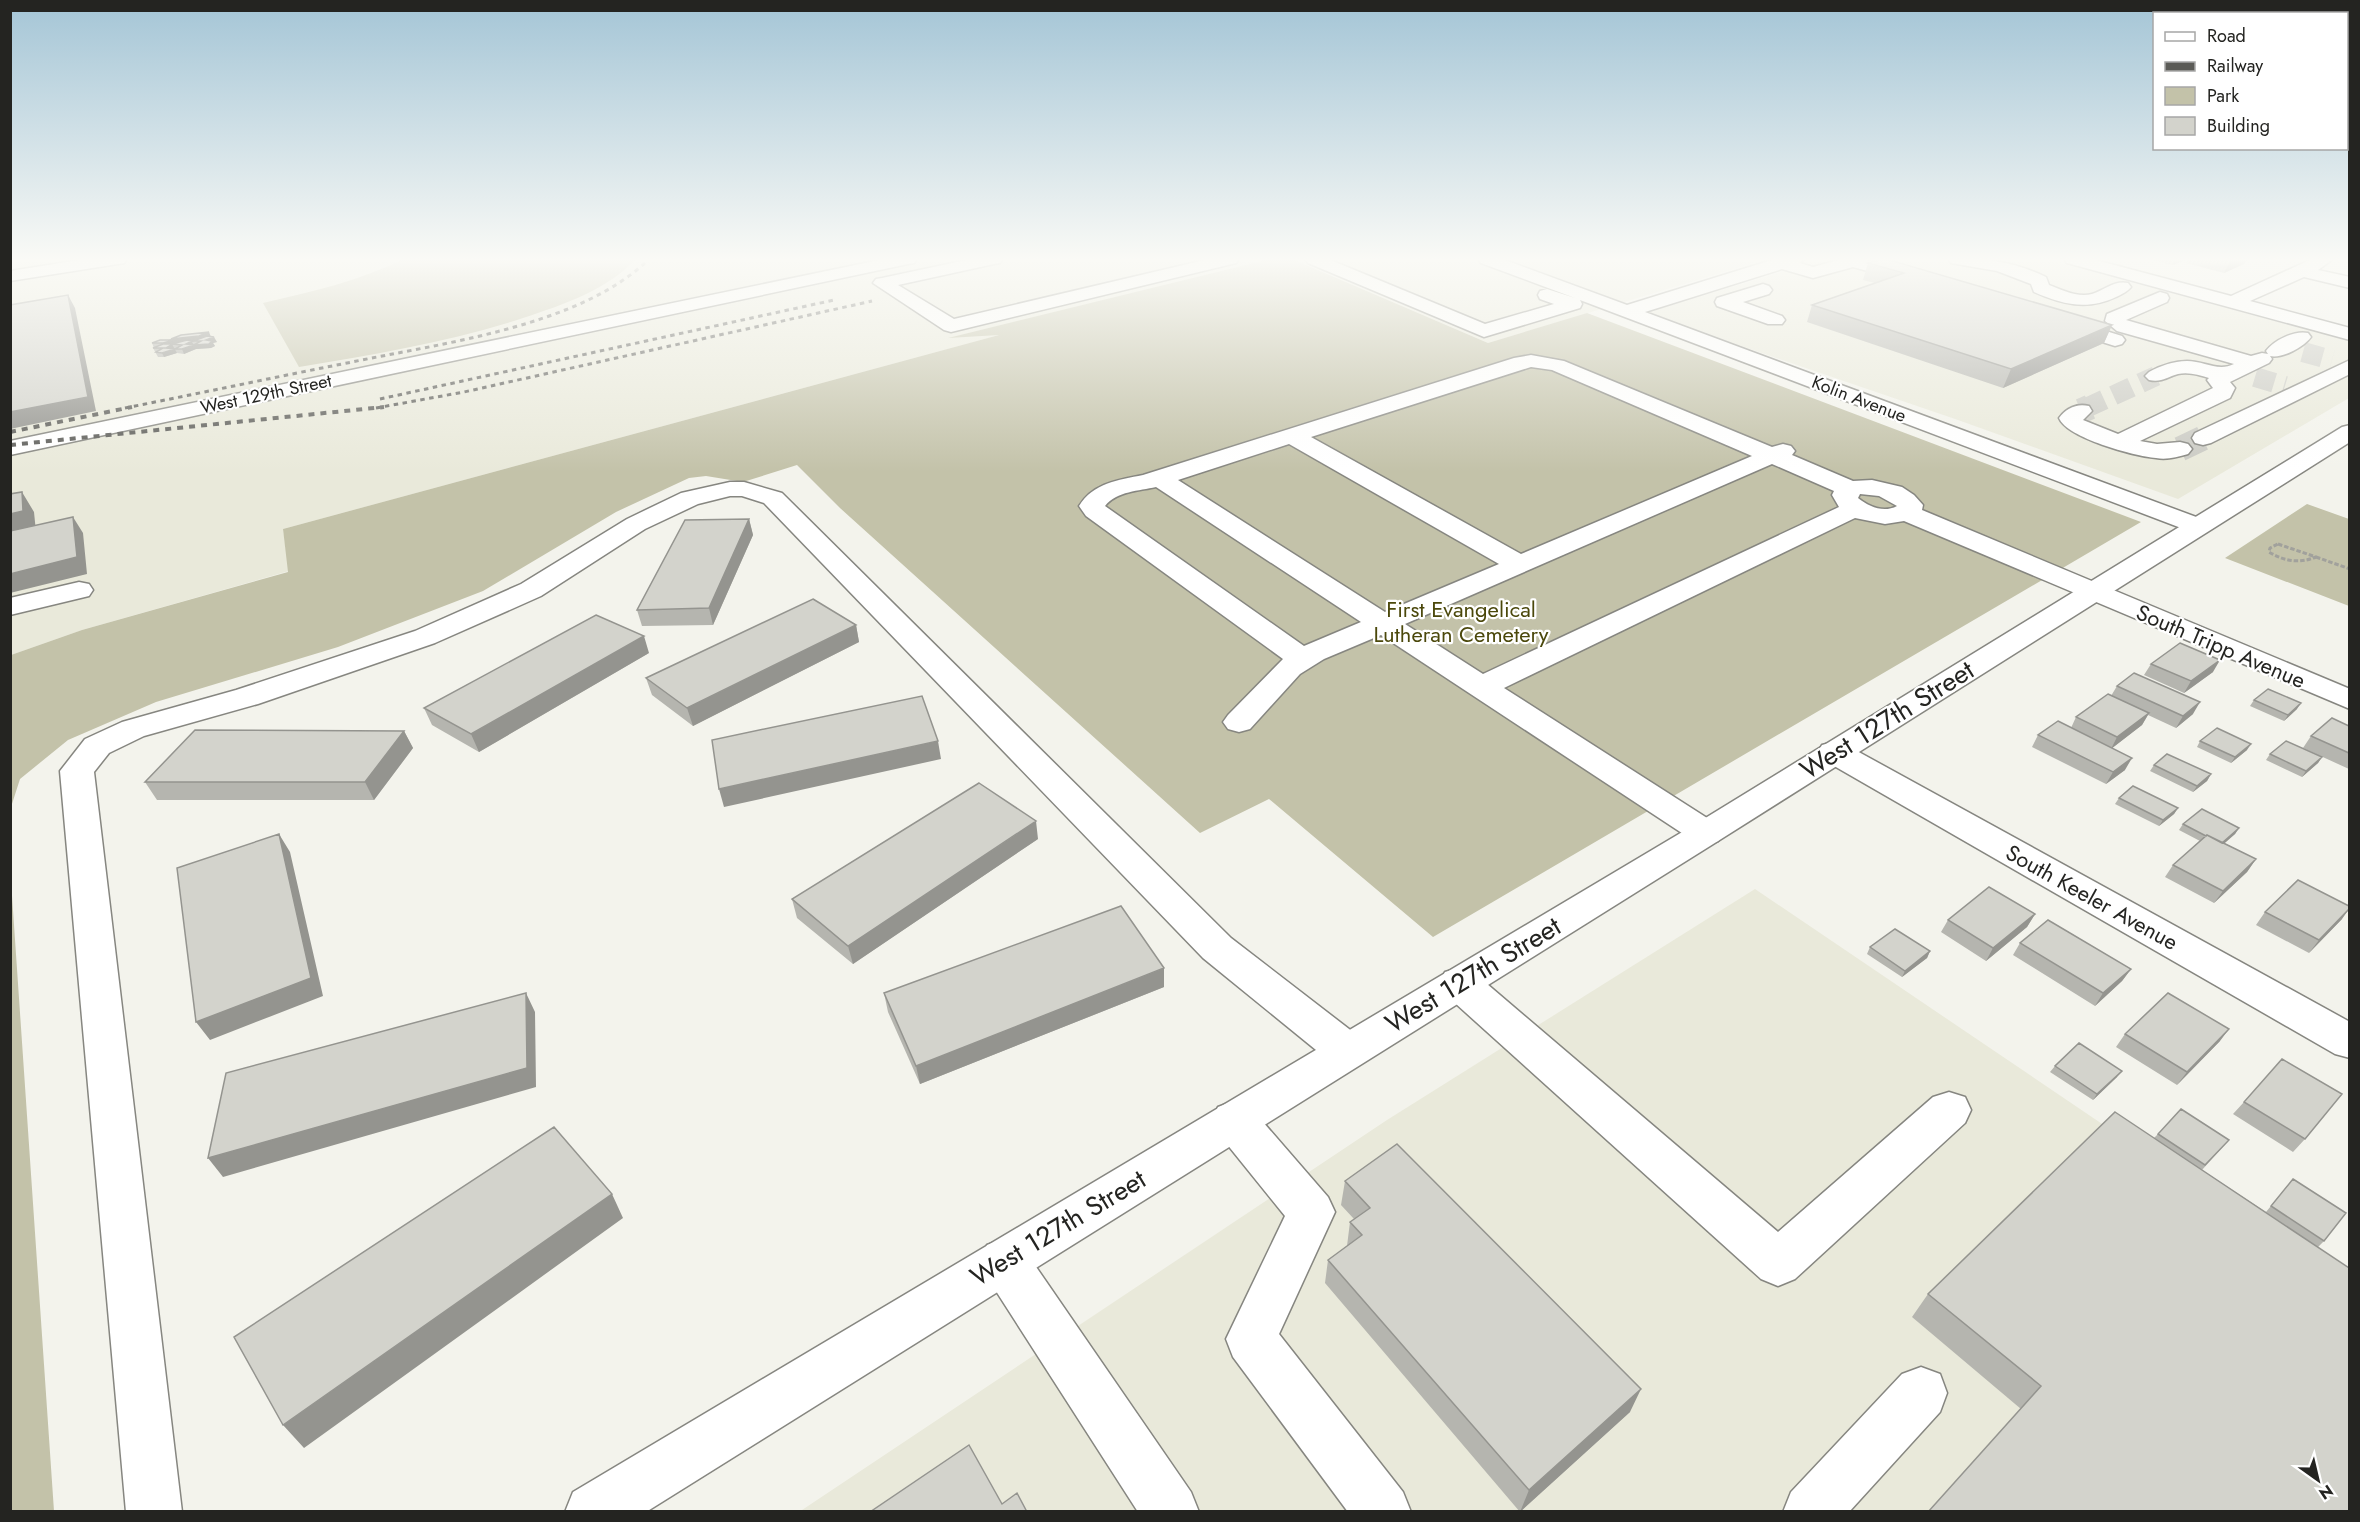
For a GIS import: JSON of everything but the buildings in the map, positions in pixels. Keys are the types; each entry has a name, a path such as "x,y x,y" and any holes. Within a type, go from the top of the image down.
{"street":[{"name":"West 129th Street","path":"10,448 570,330"},
{"name":"Kolin Avenue","path":"1678,330 2198,526"},
{"path":"2083,330 2115,340"},
{"path":"2137,330 2288,366"},
{"path":"2220,330 2288,366"},
{"path":"2203,438 2267,407 2288,366 2319,330"},
{"path":"1303,659 1095,511 1092,506 1097,497 1521,362 1531,361 1557,365 1782,451 1853,499 1483,686"},
{"path":"2156,376 2175,367 2183,366 2288,366"},
{"path":"2267,407 2288,366"},
{"path":"2121,441 2288,366"},
{"path":"2081,411 2070,418 2072,423 2161,453 2180,449"},
{"name":"West 127th Street","path":"593,1512 1706,833 2349,432"},
{"path":"1292,436 1519,564"},
{"path":"1239,722 1270,686 1289,668 1303,659 1383,622 1782,451"},
{"path":"1159,478 1483,686 1706,833"},
{"name":"South Tripp Avenue","path":"1853,499 1869,487 1900,495 1910,505 1906,513 2349,700"},
{"path":"154,1512 77,771 97,747 133,729 247,697 425,637 531,590 636,524 690,498 730,489 758,492 773,498 1217,948 1347,1052"},
{"path":"10,607 79,590"},
{"name":"South Keeler Avenue","path":"1834,752 2349,1042"},
{"path":"1459,983 1778,1263 1949,1110"},
{"path":"1234,1120 1311,1212 1251,1339 1383,1512"},
{"path":"1004,1261 1171,1512"},
{"path":"1811,1512 1921,1393"}],"path":[{"path":"2316,557 2307,561 2289,561 2269,552 2270,548 2278,544 2316,557 2349,569"}],"shaded area":[{"path":"10,330 981,330 953,337 1003,334 283,529 289,571 82,630 11,655"},
{"path":"1458,330 1531,330 1488,343"},
{"path":"1695,330 2308,330 2349,341 2349,398 2178,499 1958,420"},
{"path":"1755,889 2349,1291 2349,1511 799,1512 1387,1120"}],"green space":[{"path":"278,330 481,330 440,341 299,367"},
{"name":"First Evangelical Lutheran Cemetery","path":"980,330 1458,330 1488,343 1531,330 1632,330 2141,522 1433,937 1269,799 1200,833 840,508 797,465 743,482 706,476 689,478 616,512 483,591 338,647 156,702 68,740 20,779 11,807 11,655 82,630 288,572 283,529 999,335 948,338"},
{"path":"2307,504 2349,519 2349,606 2225,558"},
{"path":"11,881 54,1511 11,1511"}],"tunnel":[{"path":"2303,352 2332,360"},
{"path":"2086,408 2156,376"},
{"path":"2255,377 2285,386"},
{"path":"2081,411 2090,407"},
{"path":"2180,449 2203,438"}],"railway":[{"path":"125,408 505,330"},
{"path":"380,399 696,330"},
{"path":"378,408 464,392 742,330"},
{"path":"10,432 132,407"},
{"path":"378,408 384,407"},
{"path":"10,445 378,408"}]}
